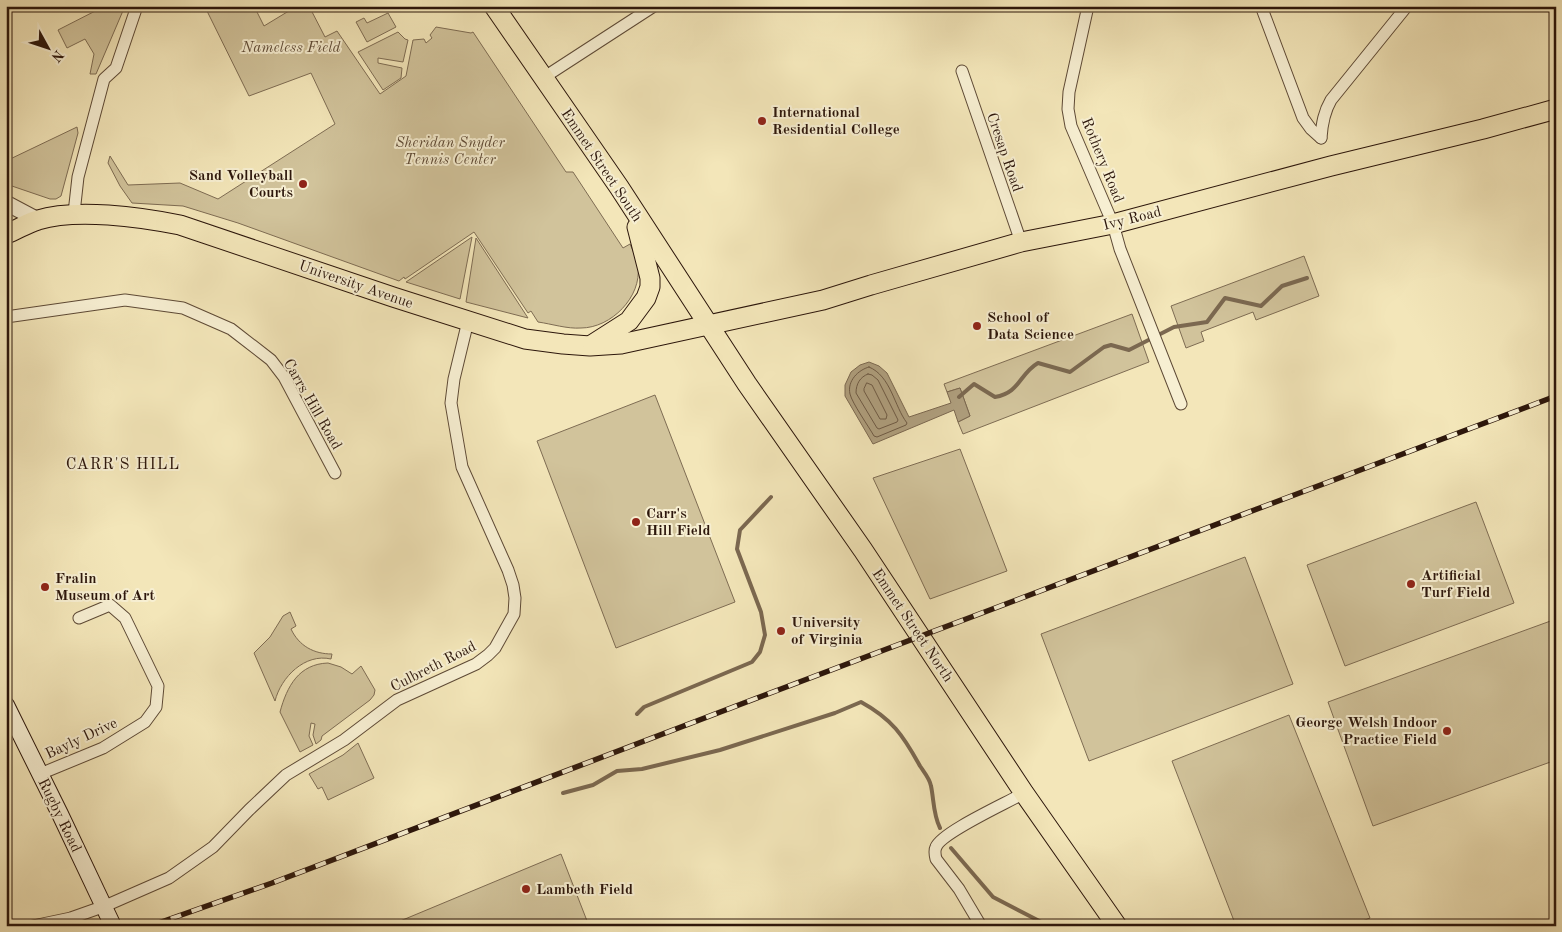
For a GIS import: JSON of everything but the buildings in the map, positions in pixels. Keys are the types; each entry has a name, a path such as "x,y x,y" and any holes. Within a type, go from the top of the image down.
{"main road":[{"name":"Emmet Street South","path":"494,6 619,187 708,324"},
{"name":"Ivy Road","path":"708,324 823,300 1021,242 1113,224 1556,109"},
{"path":"590,346 629,322 646,298 650,287 648,266 632,209"},
{"name":"University Avenue","path":"6,234 38,220 74,213 152,220 180,225 393,297 525,339 563,344 590,346 621,344 708,324"},
{"name":"Emmet Street North","path":"708,324 747,384 863,550 1024,793 1116,926"},
{"name":"Rugby Road","path":"6,705 113,924"}],"street":[{"path":"74,213 78,177 104,79 116,68 137,6"},
{"path":"543,78 654,6"},
{"name":"Rothery Road","path":"1088,6 1069,92 1068,109 1071,126 1113,224 1120,249 1181,404"},
{"path":"1260,6 1304,118 1311,129 1321,138 1322,123 1331,100 1407,6"},
{"name":"Cresap Road","path":"962,72 1021,242"},
{"path":"6,203 38,220"},
{"name":"Carrs Hill Road","path":"6,317 125,300 184,308 231,329 271,360 284,377 335,473"},
{"name":"Culbreth Road","path":"33,926 71,918 169,878 213,846 286,775 344,740 398,700 476,664 495,648 514,614 515,598 513,585 497,544 462,467 451,403 454,379 468,321"},
{"name":"Bayly Drive","path":"40,774 103,748 145,722 156,707 158,686 125,618 110,605 79,618"},
{"path":"980,926 959,889 936,859 934,854 936,847 944,838 961,827 1024,793"}],"green space":[{"path":"105,6 125,6 96,74 90,74 94,54 85,39 67,48 58,30"},
{"path":"182,6 254,6 264,26 297,6 309,6 325,37 337,31 380,94 406,76 413,40 424,39 426,43 432,38 430,35 436,27 473,32 566,172 573,172 623,248 630,244 638,266 638,278 630,299 613,317 592,327 570,328 538,322 531,311 528,313 474,232 405,279 404,277 399,281 238,223 183,206 132,203 120,186 108,163 110,156 128,185 180,183 218,199 335,124 311,73 249,96 206,9 175,10"},
{"path":"388,13 396,27 367,42 356,22 364,18 367,23"},
{"path":"398,32 408,40 403,62 378,58 378,63 402,68 401,78 383,90 358,52"},
{"path":"77,127 78,133 61,196 56,199 50,199 6,184 6,161"},
{"path":"472,237 460,299 406,282"},
{"path":"476,238 528,318 466,302"},
{"path":"1304,256 1319,296 1256,320 1253,312 1201,332 1204,341 1186,348 1171,306"},
{"path":"1132,314 1149,362 963,434 958,422 970,416 960,388 947,392 944,384"},
{"name":"Carr's Hill Field","path":"655,395 735,602 616,648 537,441"},
{"path":"960,449 1007,571 930,599 873,478"},
{"name":"Artificial Turf Field","path":"1476,502 1514,603 1345,666 1307,565"},
{"path":"1245,557 1293,684 1089,761 1041,634"},
{"path":"290,612 296,626 291,629 298,640 313,651 332,654 331,659 321,658 303,663 288,676 275,701 254,653 270,637 283,616"},
{"name":"George Welsh Indoor Practice Field","path":"1556,619 1556,760 1373,826 1328,702"},
{"path":"328,663 341,667 352,674 361,666 375,690 374,695 322,736 321,740 316,744 313,735 315,724 311,723 309,736 313,745 300,752 280,712 283,702 291,685 302,672 309,667"},
{"path":"1289,715 1370,918 1350,926 1236,926 1172,761"},
{"path":"358,743 374,778 328,800 322,787 318,789 309,774 343,755"},
{"name":"Lambeth Field","path":"561,854 589,926 394,926 393,924"}],"water":[{"path":"869,362 879,366 887,373 909,417 951,403 947,392 960,388 970,416 958,422 954,410 873,444 845,396 845,385 851,372 860,365"}],"waterway":[{"path":"959,397 974,384 995,397 1003,395 1010,392 1027,372 1038,363 1070,372 1104,347 1111,345 1129,350 1174,327 1207,322 1225,298 1261,306 1282,286 1307,278"},
{"path":"637,714 644,707 752,662 760,652 765,635 761,612 737,549 740,530 771,497"},
{"path":"563,793 593,785 617,771 642,769 720,750 835,713 861,702 872,708 889,722 908,745 929,781 940,828"},
{"path":"951,848 993,897 1049,926"}],"railway":[{"path":"150,926 272,883 1556,396"}],"place":[{"name":"International Residential College","path":"762,121"},
{"name":"Sand Volleyball Courts","path":"303,184"},
{"name":"School of Data Science","path":"977,326"},
{"name":"Carr's Hill Field","path":"636,522"},
{"name":"Artificial Turf Field","path":"1411,584"},
{"name":"Fralin Museum of Art","path":"45,587"},
{"name":"University of Virginia","path":"781,631"},
{"name":"George Welsh Indoor Practice Field","path":"1447,731"},
{"name":"Lambeth Field","path":"526,889"}],"district":[{"name":"CARR'S HILL","path":"123,463"}],"park label":[{"name":"Nameless Field","path":"291,47"},
{"name":"Sheridan Snyder Tennis Center","path":"450,150"}]}
